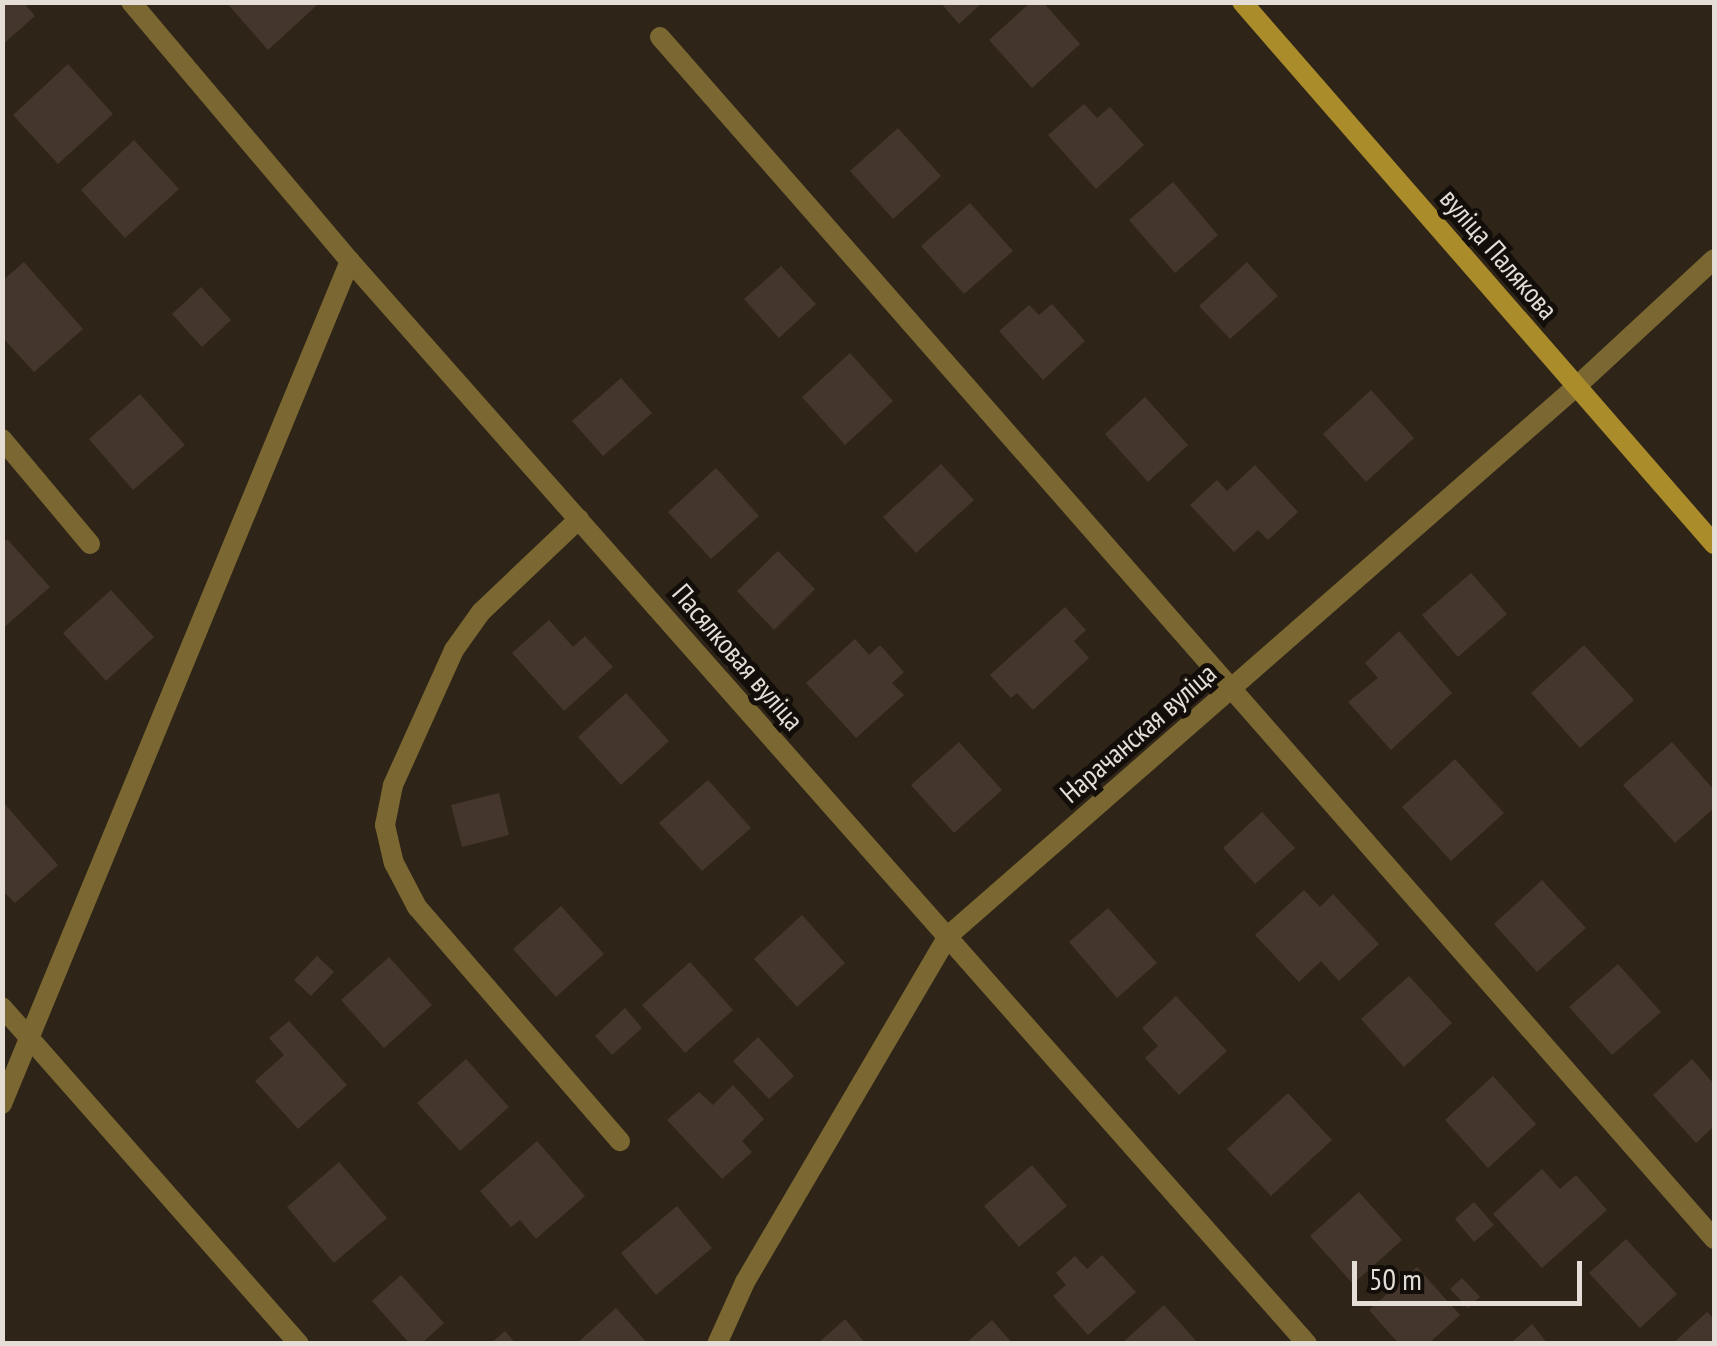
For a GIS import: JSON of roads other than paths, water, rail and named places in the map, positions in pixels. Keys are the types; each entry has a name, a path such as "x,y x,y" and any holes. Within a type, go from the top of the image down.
{"street":[{"name":"Пасялковая вуліца","path":"132,2 350,261 1307,1344"},
{"name":"вуліца Палякова","path":"1242,2 1714,544"},
{"path":"660,37 1714,1239"},
{"name":"Нарачанская вуліца","path":"717,1344 745,1282 948,936 1578,385 1714,259"},
{"path":"2,1104 32,1040 350,261"},
{"path":"2,438 90,544"},
{"path":"579,519 482,612 454,650 393,785 385,824 394,863 417,907 620,1141"},
{"path":"2,1008 299,1344"}]}
